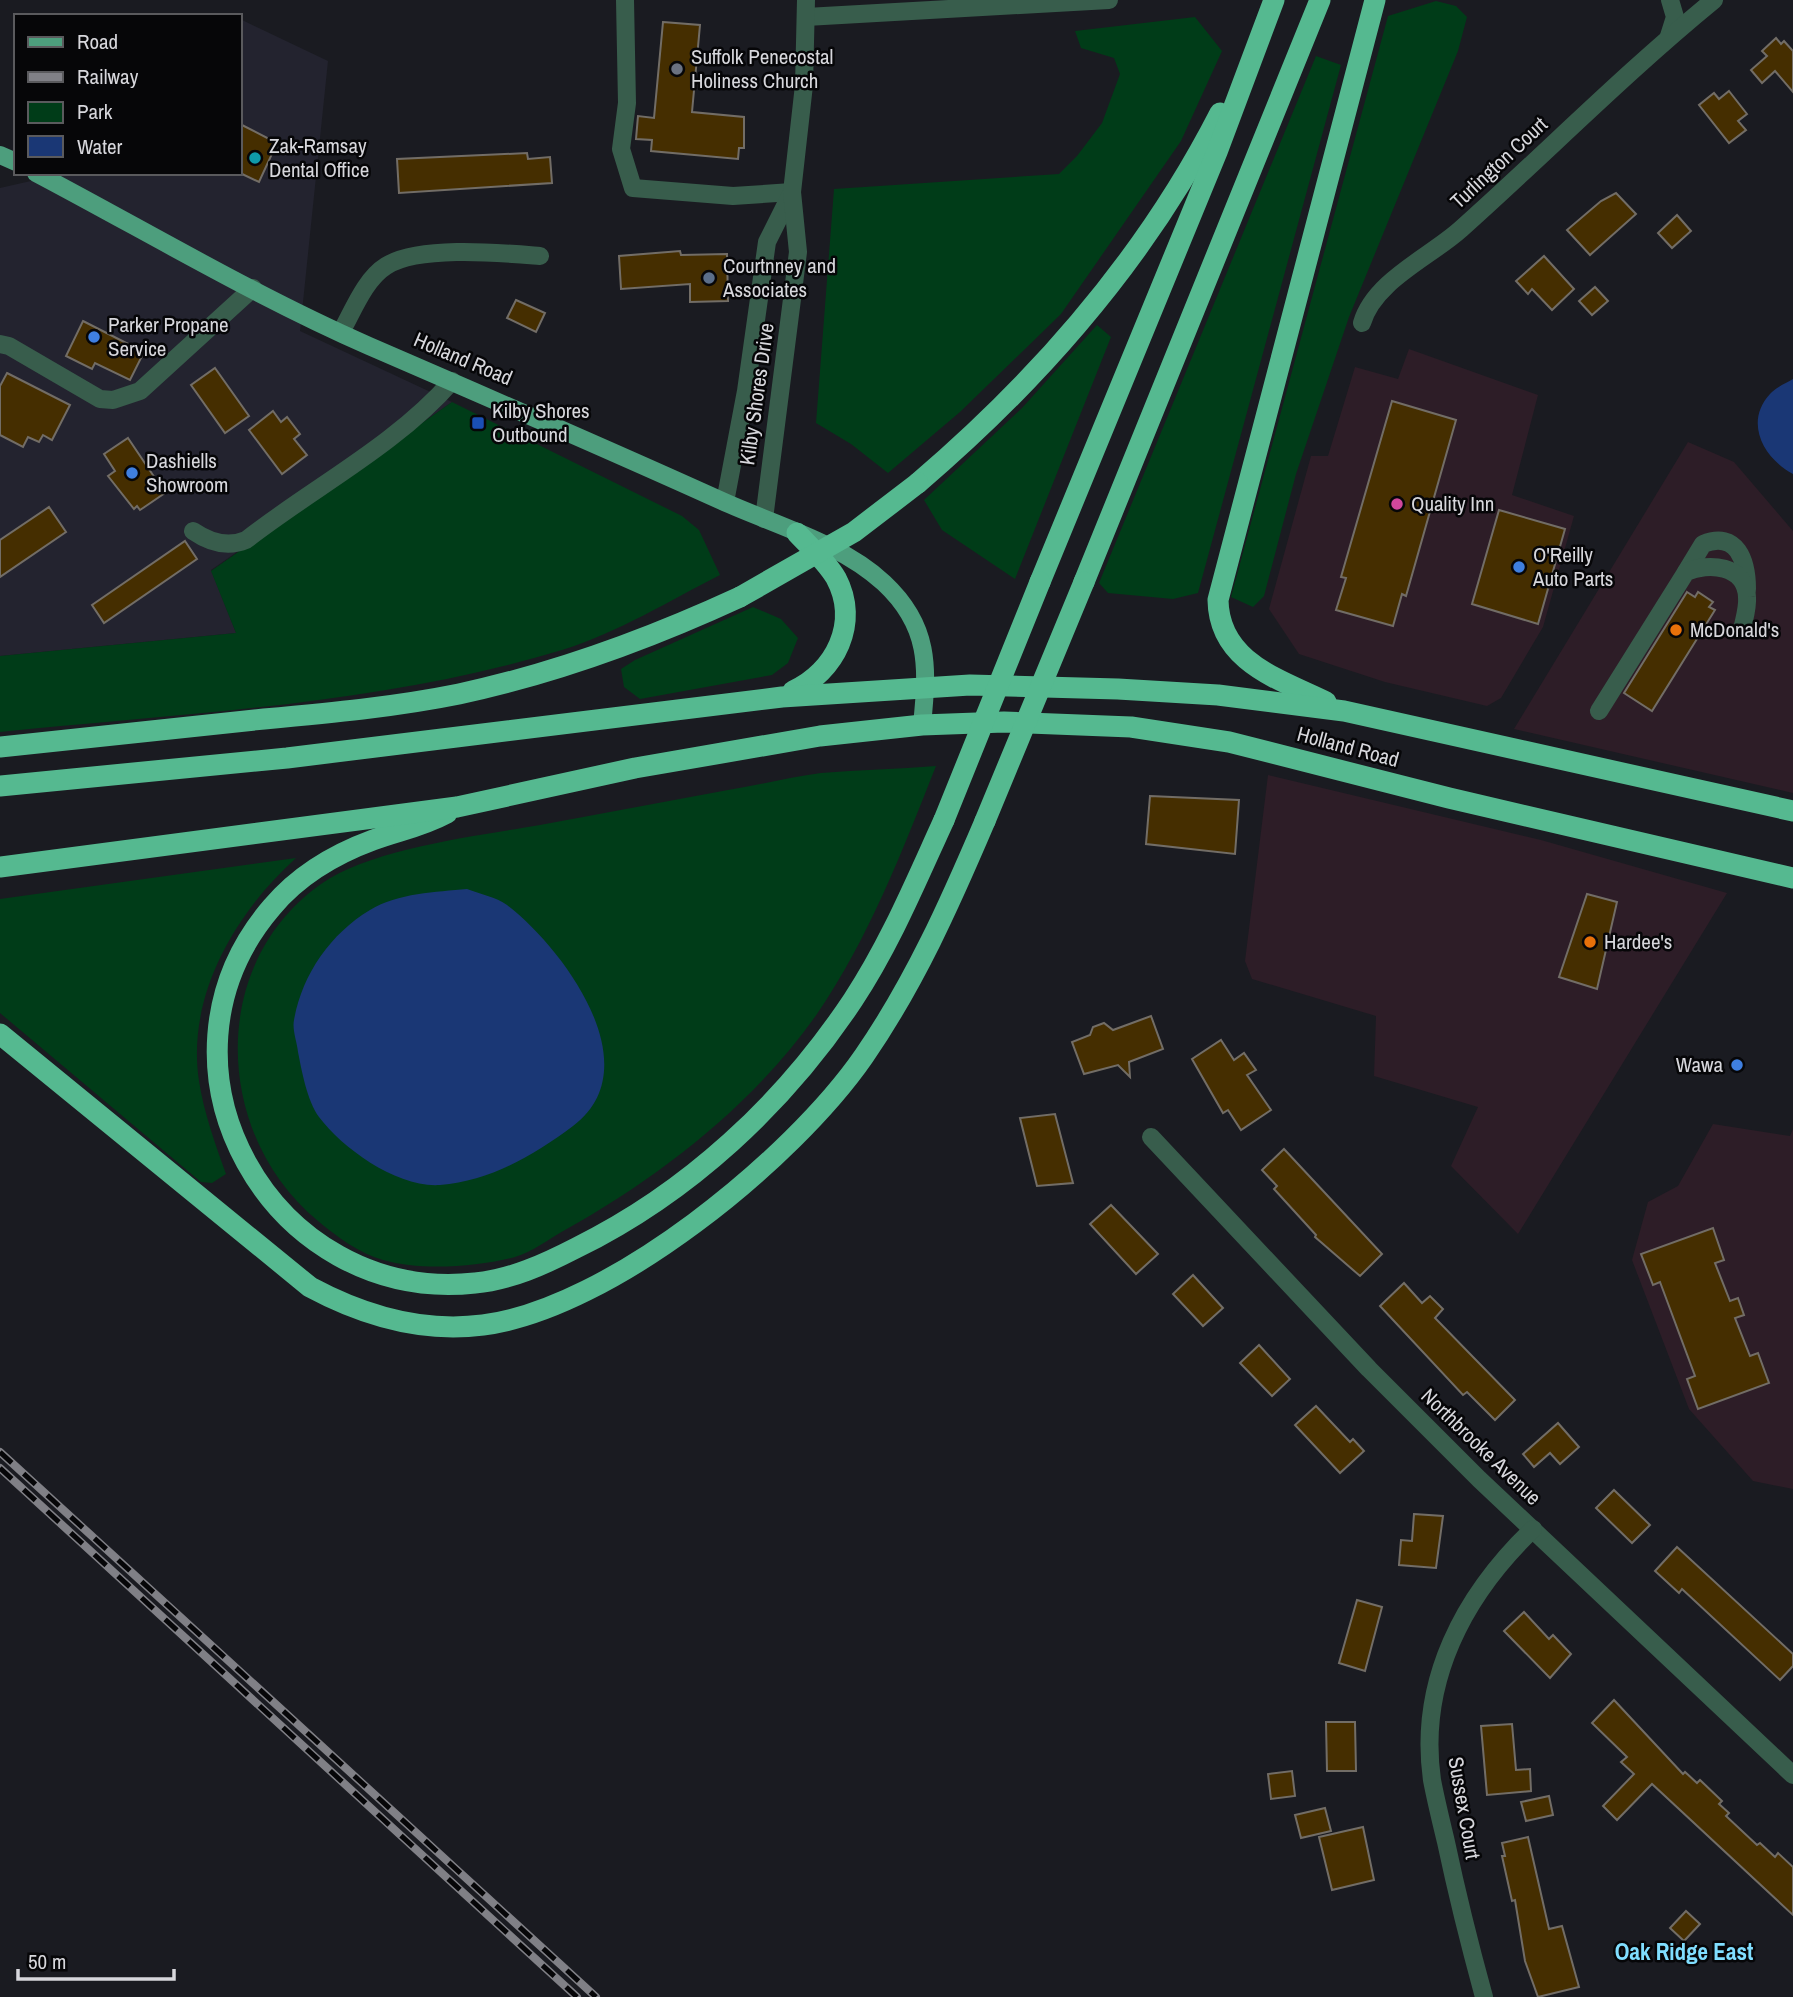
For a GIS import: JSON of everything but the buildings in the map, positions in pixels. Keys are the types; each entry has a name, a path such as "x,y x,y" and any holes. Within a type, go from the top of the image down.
{"highway":[{"path":"457,807 421,827 377,839 331,859 272,906 237,962 219,1027 218,1062 225,1110 240,1156 272,1203 298,1228 344,1259 385,1276 443,1285 477,1283 509,1277 555,1259 604,1234 685,1181 739,1134 783,1090 852,1001 892,932 944,820 1217,152 1274,0"},
{"path":"0,1034 262,1251 321,1293 369,1314 404,1323 461,1326 518,1318 570,1297 632,1265 716,1207 791,1141 820,1111 863,1058 924,959 985,821 1084,582 1320,0"},
{"path":"1344,711 1271,676 1241,655 1222,630 1218,600 1375,0"},
{"path":"0,747 393,706 459,694 548,672 610,652 740,597 853,532 918,483 967,441 1039,372 1102,297 1172,200 1256,43"},
{"path":"782,697 809,684 827,667 838,653 844,626 842,596 837,581 828,566 796,533"},
{"path":"0,786 287,758 782,697 926,687"},
{"name":"Holland Road","path":"926,687 1118,689 1218,695 1344,711 1793,811"},
{"name":"Holland Road","path":"922,725 1083,724 1196,735 1449,799 1793,878"},
{"path":"0,867 457,807 635,768 770,744 922,725"}],"main road":[{"name":"Holland Road","path":"40,175 341,332 796,533 866,569 897,597 917,628 923,645 926,687 922,725"}],"street":[{"path":"625,0 627,103 621,149 633,188 733,196 792,192"},
{"path":"806,8 1109,0"},
{"path":"1669,37 1675,25 1670,0"},
{"name":"Turlington Court","path":"1362,323 1366,309 1390,284 1458,232 1669,37 1714,0"},
{"name":"Kilby Shores Drive","path":"764,519 798,252 792,192 804,85 806,8"},
{"name":"Kilby Shores Drive","path":"725,502 746,391 767,242 792,192"},
{"path":"341,332 368,285 386,265 420,256 482,251 540,256"},
{"path":"0,344 9,346 100,399 129,397 140,391 253,288"},
{"path":"193,531 218,543 235,544 246,540 404,428 430,407 453,381"},
{"path":"1599,711 1703,544 1725,540 1735,546 1743,556 1748,596 1742,631"},
{"path":"1686,572 1700,565 1718,566 1734,573 1743,582 1748,596"},
{"name":"Northbrooke Avenue","path":"1151,1137 1369,1369 1533,1529 1793,1775"},
{"name":"Sussex Court","path":"1484,1997 1460,1909 1433,1780 1431,1720 1436,1682 1462,1616 1483,1583 1533,1529"}],"shaded area":[{"path":"242,20 328,61 300,331 452,402 211,570 236,633 0,656 0,188 57,175 242,175"},
{"path":"1409,349 1538,395 1512,495 1574,516 1543,627 1501,698 1487,706 1385,682 1299,654 1269,609 1311,456 1328,456 1355,367 1398,379"},
{"path":"1688,442 1734,462 1793,531 1793,793 1514,729"},
{"path":"1268,775 1541,840 1727,893 1518,1234 1451,1166 1478,1107 1374,1076 1376,1016 1252,979 1245,961"},
{"path":"1713,1124 1790,1136 1793,1129 1793,1489 1753,1481 1689,1409 1632,1260 1648,1202 1678,1186"}],"green space":[{"path":"1436,1 1456,6 1467,17 1458,51 1349,317 1296,474 1264,596 1253,607 1231,597 1388,16"},
{"path":"1195,17 1222,51 1181,141 1061,314 960,412 888,473 851,444 816,423 834,189 1059,174 1077,156 1102,123 1120,74 1114,58 1081,48 1075,31"},
{"path":"1316,56 1341,65 1198,593 1173,599 1108,593 1099,583"},
{"path":"1097,325 1111,337 1015,579 942,530 924,500 1022,408"},
{"path":"452,402 682,516 699,530 720,575 603,635 562,650 494,669 354,695 212,712 0,732 0,656 236,633 211,571"},
{"path":"753,607 781,619 798,638 788,663 772,675 640,699 624,687 621,669 635,660"},
{"path":"936,766 869,925 836,985 792,1047 735,1108 670,1162 636,1187 534,1249 500,1260 431,1267 374,1257 349,1244 318,1221 284,1185 259,1144 243,1098 238,1051 243,1003 258,958 284,918 321,884 368,861 457,839 821,773"},
{"path":"296,858 254,904 236,930 208,987 200,1018 197,1049 199,1081 226,1174 212,1183 201,1182 0,1013 0,899"}],"water":[{"path":"1793,379 1793,474 1773,459 1766,449 1758,427 1758,416 1770,394"},
{"path":"467,889 507,905 552,949 591,1009 602,1041 604,1073 595,1101 573,1126 543,1147 511,1165 477,1178 459,1183 424,1184 407,1180 373,1164 342,1142 319,1117 303,1077 294,1020 304,987 320,957 330,943 356,920 381,904 393,900 417,894"}],"railway":[{"path":"0,1452 596,1997"},
{"path":"0,1468 577,1997"}],"place":[{"name":"Suffolk Penecostal Holiness Church","path":"677,69"},
{"name":"Zak-Ramsay Dental Office","path":"255,158"},
{"name":"Courtnney and Associates","path":"709,278"},
{"name":"Parker Propane Service","path":"94,337"},
{"name":"Kilby Shores Outbound","path":"478,423"},
{"name":"Dashiells Showroom","path":"132,473"},
{"name":"Quality Inn","path":"1397,504"},
{"name":"O'Reilly Auto Parts","path":"1519,567"},
{"name":"McDonald's","path":"1676,630"},
{"name":"Hardee's","path":"1590,942"},
{"name":"Wawa","path":"1737,1065"}],"district":[{"name":"Oak Ridge East","path":"1684,1952"}]}
